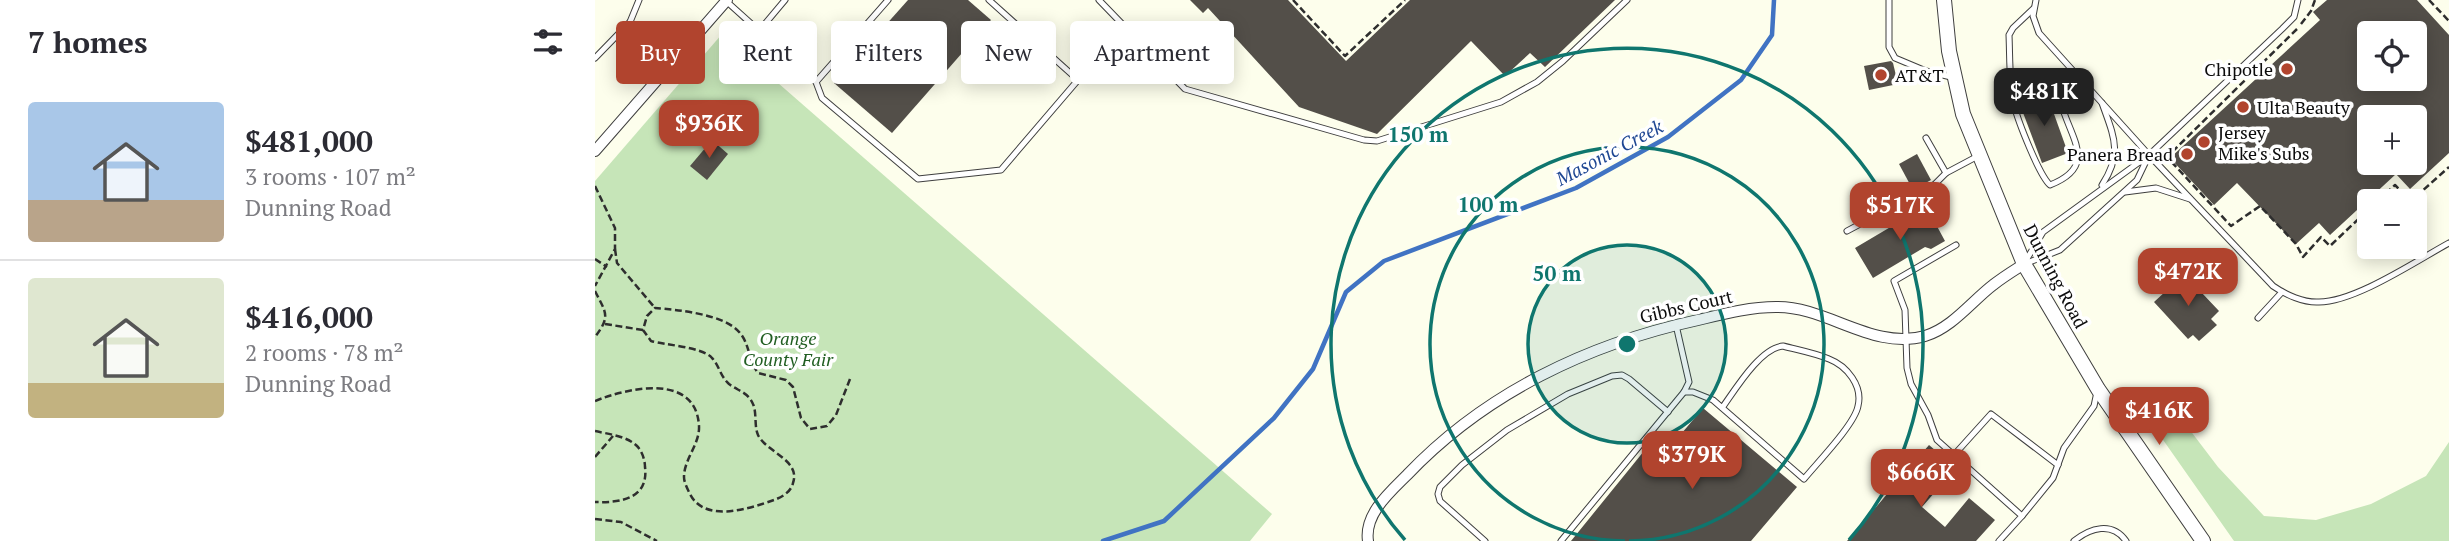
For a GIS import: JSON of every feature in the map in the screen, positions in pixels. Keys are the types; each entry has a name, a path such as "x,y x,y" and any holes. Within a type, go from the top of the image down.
{"street":[{"name":"Dunning Road","path":"1944,0 1953,78 1963,114 2024,264 2041,291 2052,316 2098,389 2203,541"},
{"path":"705,26 727,1"},
{"path":"595,150 653,84"},
{"name":"Gibbs Court","path":"1368,541 1372,516 1394,488 1443,440 1501,397 1577,357 1629,337 1676,325 1753,308 1779,306 1891,338 1924,336 1937,331 1992,285 2024,264"}],"lane":[{"path":"630,21 639,0"},
{"path":"767,21 785,0"},
{"path":"817,81 888,0"},
{"path":"817,84 822,98 918,179 1001,170 1078,80 989,0"},
{"path":"1099,0 1185,89 1364,140 1377,141 1501,102 1525,89 1563,61 1627,0"},
{"path":"1889,0 1889,47 1895,58 1926,71 1953,78"},
{"path":"2036,0 2033,9 2034,23 2039,33 2149,155 2273,286 2282,292 2306,301 2333,301 2372,285 2449,243"},
{"path":"2024,264 2043,232 2149,155 2294,17 2298,0"},
{"path":"727,1 748,21"},
{"path":"2033,9 2009,35 2014,105 2049,184 2069,177 2077,164 2079,155 2061,103 2062,94 2081,79"},
{"path":"595,58 616,36"},
{"path":"2099,191 2114,163 2116,145 2101,100"},
{"path":"1926,138 1946,173"},
{"path":"2024,264 2060,250 2137,180 2149,155"},
{"path":"1847,231 1935,184 1946,173 1978,156"},
{"path":"2125,192 2156,188 2191,199"},
{"path":"1887,287 1956,245"},
{"path":"1894,281 1905,310 1907,368 1911,384 1928,415 1937,440 2022,516"},
{"path":"2258,318 2282,292"},
{"path":"1561,541 1684,392 1689,382 1676,325"},
{"path":"1684,392 1693,392 1713,400 1722,408 1804,479 1852,420 1859,406 1859,395 1854,380 1837,363 1783,346 1775,346 1764,354 1722,408"},
{"path":"1485,541 1440,501 1438,494 1440,487 1462,465 1507,430 1568,394 1612,376 1622,375 1629,379 1668,412"},
{"path":"1999,541 2053,478 2064,448 2094,406 2098,389"},
{"path":"1954,456 1991,414 2058,465"},
{"path":"2074,541 2094,528 2109,528 2123,536 2126,541"}],"path":[{"path":"1293,0 1345,57 1405,0"},
{"path":"2315,0 2306,19 2167,157 2231,226 2260,205 2296,244 2303,257 2321,237 2330,246 2357,220"},
{"path":"2428,0 2449,21"},
{"path":"2424,189 2449,167"},
{"path":"595,186 615,228 617,263 655,308 726,322 740,332 752,365 758,373 786,380 793,387 801,418 810,429 827,426 836,415 850,379"},
{"path":"595,337 605,324 607,315 595,289 615,249"},
{"path":"595,260 607,267"},
{"path":"643,330 647,316 655,308"},
{"path":"595,401 649,387 663,387 682,394 696,411 699,428 684,477 692,500 705,511 725,512 776,499 789,492 794,482 794,472 788,463 758,435 753,403 744,391 731,386 712,357 651,341 643,330 605,324"},
{"path":"595,431 625,438 638,447 645,462 646,478 639,491 627,500 614,503 595,502"},
{"path":"595,457 613,436"},
{"path":"595,519 621,522 657,541"}],"green space":[{"name":"Orange County Fair","path":"719,37 719,84 779,84 1272,514 1250,541 595,541 595,181 679,84 705,84 705,54"},
{"path":"2180,417 2218,467 2264,516 2316,520 2371,504 2426,476 2449,442 2449,541 2234,541 2161,437"}],"building":[{"path":"908,0 968,0 991,20 961,21 961,54 947,70 947,21 889,21"},
{"path":"1190,0 1288,0 1346,61 1410,0 1615,0 1545,67 1530,53 1505,76 1471,41 1377,134 1299,107 1234,36 1234,21 1220,21 1208,8 1203,13"},
{"path":"2327,0 2417,0 2449,35 2449,153 2427,173 2427,105 2357,105 2357,175 2395,175 2380,189 2357,189 2357,210 2330,235 2319,223 2296,244 2237,183 2214,205 2170,158 2320,20 2313,12"},
{"name":"AT&T","path":"1891,61 1898,84 1869,90 1864,66"},
{"path":"835,84 935,84 892,133"},
{"path":"2043,92 2047,101 2049,100 2068,153 2042,163 2022,110 2025,109 2021,100"},
{"path":"712,140 728,154 707,180 690,166"},
{"path":"1917,154 1931,180 1913,190 1899,164"},
{"path":"2397,175 2425,175 2410,189"},
{"path":"1926,206 1945,241 1931,249 1925,247 1873,278 1855,248"},
{"path":"2184,274 2219,311 2211,319 2217,325 2199,341 2193,335 2188,339 2154,302 2166,291 2162,287 2170,280 2173,283"},
{"path":"1703,408 1797,487 1751,541 1571,541 1657,435 1671,446"},
{"path":"1929,445 1956,468 1922,507 1945,527 1969,498 1995,520 1976,541 1847,541"}],"waterway":[{"name":"Masonic Creek","path":"1103,541 1164,521 1274,418 1313,369 1346,292 1384,261 1576,188 1668,137 1741,80 1772,35 1774,0"}],"place":[{"name":"Chipotle","path":"2287,69"},
{"name":"AT&T","path":"1881,75"},
{"name":"Ulta Beauty","path":"2243,107"},
{"name":"Jersey Mike's Subs","path":"2204,142"},
{"name":"Panera Bread","path":"2187,154"}]}
